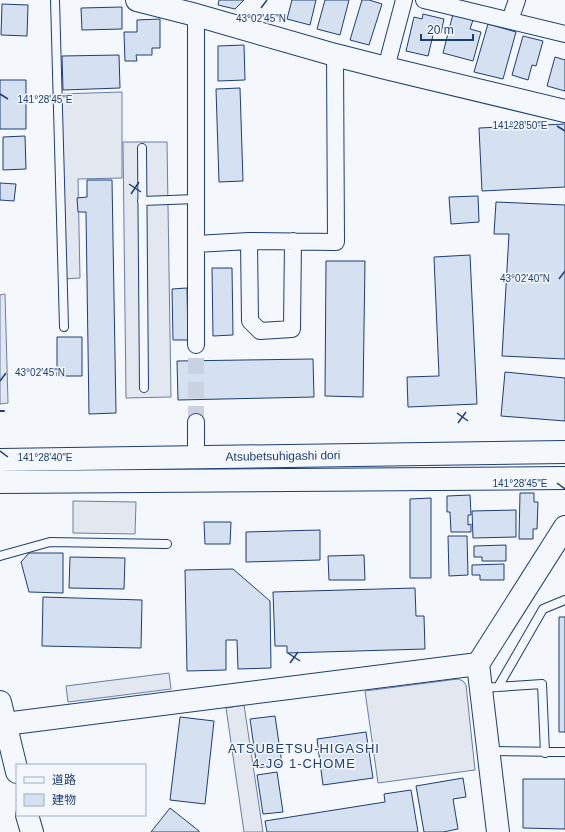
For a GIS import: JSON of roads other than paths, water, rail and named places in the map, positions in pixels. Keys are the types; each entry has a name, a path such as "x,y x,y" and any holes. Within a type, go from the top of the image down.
{"main road":[{"path":"138,0 335,55 565,111"},
{"name":"Atsubetsuhigashi dori","path":"0,460 565,452"},
{"name":"Atsubetsuhigashi dori","path":"0,482 565,478"},
{"path":"478,664 565,526"},
{"path":"478,664 490,687 488,751 498,832"},
{"path":"5,724 478,664"},
{"path":"0,702 16,768"},
{"path":"27,816 32,832"}],"street":[{"path":"386,68 404,0"},
{"path":"424,0 565,34"},
{"path":"510,20 517,0"},
{"path":"196,15 196,345"},
{"path":"196,244 249,241 336,242 335,55"},
{"path":"249,241 250,321 260,331 292,329 293,241"},
{"path":"196,422 196,457"}],"lane":[{"path":"55,0 64,327"},
{"path":"142,148 144,388"},
{"path":"142,201 196,199"},
{"path":"0,556 50,542 167,544"},
{"path":"490,687 543,609 565,600"},
{"path":"490,687 542,684 545,752"},
{"path":"488,751 565,752"}],"tunnel":[{"path":"196,345 196,422"}],"district":[{"name":"ATSUBETSU-HIGASHI 4-JO 1-CHOME","path":"304,756"}]}
